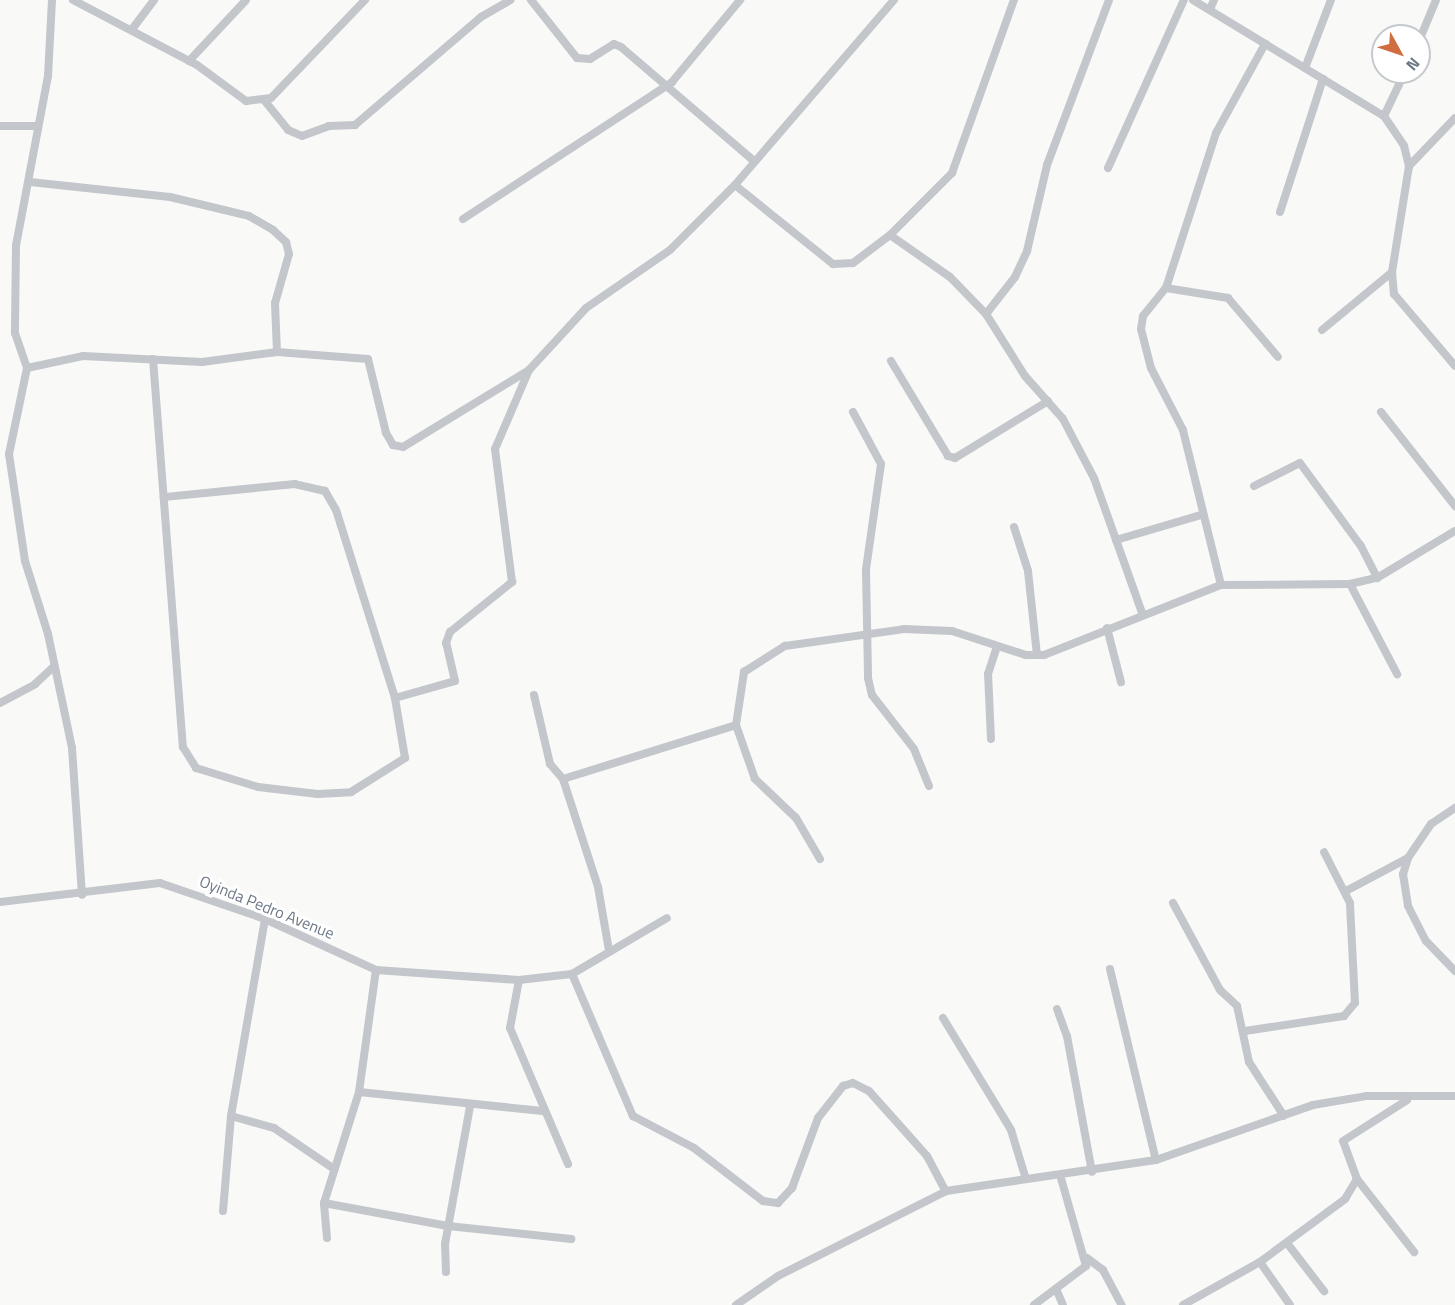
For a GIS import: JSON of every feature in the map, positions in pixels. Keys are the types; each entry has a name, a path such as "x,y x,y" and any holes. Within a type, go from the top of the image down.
{"street":[{"path":"52,0 48,76 37,126 30,182 16,245 15,333 27,368 14,417 11,489 72,748 82,895"},
{"path":"73,0 133,28 189,61 246,100 264,100 365,0"},
{"path":"133,28 154,0"},
{"path":"189,61 246,0"},
{"path":"264,100 288,130 302,136 329,126 355,125 475,22 510,0"},
{"path":"531,0 577,58 590,59 614,45 669,84 754,161"},
{"path":"464,219 669,84 740,0"},
{"path":"27,368 84,356 202,362 277,352 368,359 386,433 397,447 529,370 586,308 670,250 735,185 894,0"},
{"path":"735,185 833,264 853,263 890,235 952,173 1014,0"},
{"path":"986,314 1027,252 1047,165 1109,0"},
{"path":"1108,168 1184,0"},
{"path":"1193,0 1212,4 1265,44 1384,116 1404,146 1409,166 1392,272 1394,294 1455,366"},
{"path":"1305,68 1331,0"},
{"path":"1426,24 1436,0"},
{"path":"1221,585 1201,515 1183,430 1151,368 1141,329 1143,316 1166,288 1216,133 1246,69 1265,44"},
{"path":"1280,212 1323,79"},
{"path":"1384,116 1399,84"},
{"path":"1409,166 1455,118"},
{"path":"0,126 37,126"},
{"path":"30,182 170,197 249,216 273,230 286,242 289,254 275,303 277,352"},
{"path":"890,235 950,277 986,314 1025,376 1048,401 1079,446 1142,613"},
{"path":"1322,330 1392,272"},
{"path":"1166,288 1203,290 1236,303 1278,357"},
{"path":"153,359 183,747 196,768 258,787 351,792 405,759 395,698 336,510 325,491 295,484 164,497"},
{"path":"891,362 948,456 955,458 1048,401"},
{"path":"395,698 455,681 446,643 450,632 512,582 495,449 529,370"},
{"path":"853,412 881,464 866,570 864,636 872,695 914,749 929,786"},
{"path":"1381,412 1455,506"},
{"path":"1254,486 1300,463 1361,546 1377,578"},
{"path":"1116,540 1201,515"},
{"path":"1014,527 1028,571 1037,655"},
{"path":"820,859 796,818 755,779 736,725 748,668 785,646 904,629 952,632 1037,655 1142,613 1221,585 1350,584 1377,578 1455,531"},
{"path":"1350,584 1397,674"},
{"path":"1107,628 1121,682"},
{"path":"991,739 988,674 997,646"},
{"path":"0,703 52,668"},
{"path":"534,695 550,764 563,779 598,887 609,951"},
{"path":"563,779 736,725"},
{"path":"1455,808 1431,824 1408,858 1403,874 1408,906 1426,941 1455,971"},
{"path":"1245,1031 1344,1016 1355,1003 1346,891 1324,852"},
{"path":"1346,891 1408,858"},
{"name":"Oyinda Pedro Avenue","path":"0,903 82,895 160,883 265,919 376,970"},
{"path":"1173,903 1220,990 1237,1005 1245,1031 1249,1062 1284,1116"},
{"path":"327,1238 324,1203 359,1092 376,970 519,980 572,974 667,918"},
{"path":"223,1211 231,1116 265,919"},
{"path":"1110,969 1156,1160"},
{"path":"572,974 628,1111 694,1148 763,1201 778,1203 792,1188 818,1118 843,1086 853,1083 869,1091 927,1156 946,1191"},
{"path":"519,980 510,1028 543,1111 568,1164"},
{"path":"1057,1009 1067,1036 1092,1172"},
{"path":"943,1018 1011,1130 1025,1176"},
{"path":"359,1092 470,1107 543,1111"},
{"path":"739,1304 778,1276 946,1191 1025,1176 1061,1178 1156,1160 1284,1116 1367,1096 1407,1100 1455,1096"},
{"path":"1407,1100 1343,1141 1357,1179 1414,1252"},
{"path":"446,1272 448,1226 470,1107"},
{"path":"231,1116 274,1128 334,1169"},
{"path":"1061,1178 1087,1262"},
{"path":"1183,1305 1260,1262 1287,1243 1346,1199 1357,1179"},
{"path":"324,1203 448,1226 571,1239"},
{"path":"1287,1243 1324,1291"},
{"path":"1087,1262 1099,1265 1122,1305"},
{"path":"1034,1305 1057,1291 1087,1262"},
{"path":"1260,1262 1290,1305"},
{"path":"1057,1291 1063,1305"}]}
